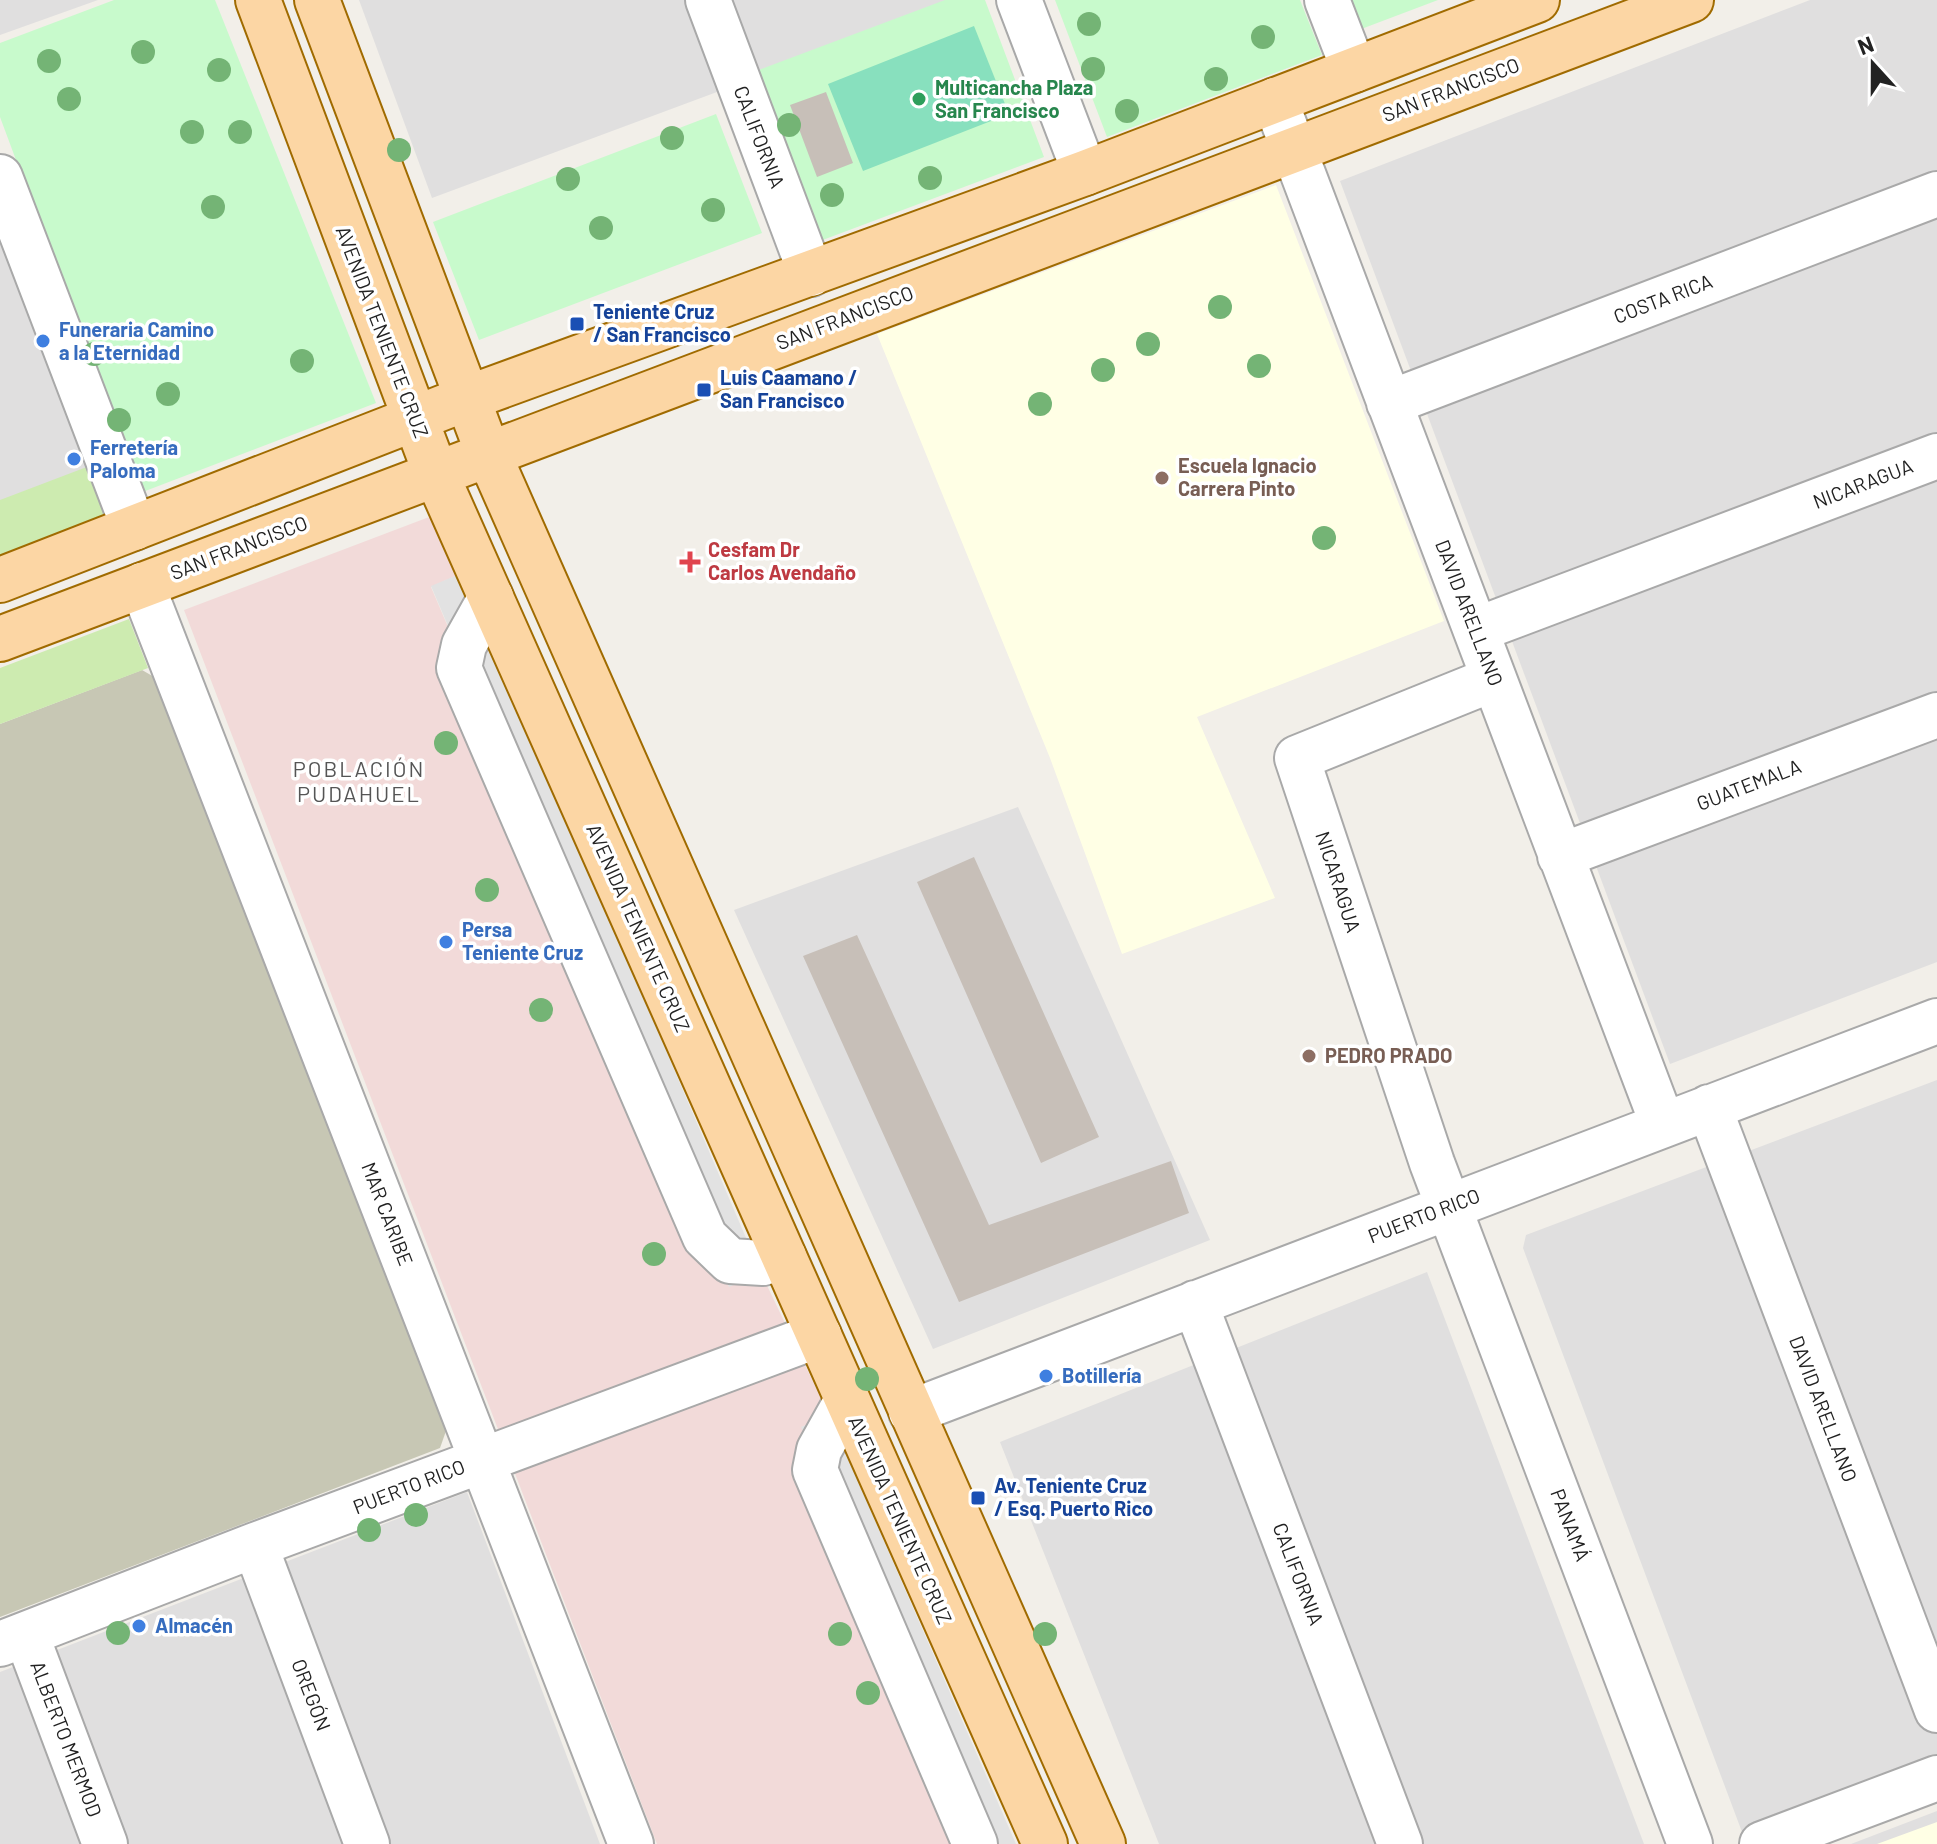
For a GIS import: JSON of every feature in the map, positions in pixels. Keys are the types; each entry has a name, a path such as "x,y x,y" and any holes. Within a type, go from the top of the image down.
{"main road":[{"name":"AVENIDA TENIENTE CRUZ","path":"258,0 436,474 1045,1844"},
{"path":"317,0 465,399 488,453 1103,1844"},
{"path":"0,580 465,399 1085,173 1537,0"},
{"name":"SAN FRANCISCO","path":"0,639 1691,0"}],"street":[{"name":"CALIFORNIA","path":"708,0 811,274"},
{"path":"1019,0 1085,173"},
{"path":"1327,0 1354,70"},
{"name":"DAVID ARELLANO","path":"1275,100 1663,1125"},
{"path":"0,177 134,528"},
{"name":"COSTA RICA","path":"1389,403 1937,194"},
{"name":"NICARAGUA","path":"1476,630 1937,456"},
{"name":"MAR CARIBE","path":"142,585 631,1844"},
{"path":"491,597 464,645 459,668 705,1237 730,1261 763,1263 784,1257"},
{"name":"NICARAGUA","path":"1450,1206 1432,1163 1297,758 1493,679"},
{"name":"GUATEMALA","path":"1560,856 1937,715"},
{"name":"PUERTO RICO","path":"911,1412 1937,1021"},
{"name":"DAVID ARELLANO","path":"1709,1107 1937,1710"},
{"name":"PANAMÁ","path":"1450,1206 1690,1844"},
{"name":"CALIFORNIA","path":"1195,1303 1400,1844"},
{"name":"PUERTO RICO","path":"13,1639 483,1459 819,1335"},
{"path":"847,1400 819,1450 815,1470 975,1844"},
{"name":"OREGÓN","path":"255,1545 367,1844"},
{"name":"ALBERTO MERMOD","path":"13,1639 105,1844"},
{"path":"1762,1844 1937,1778"}],"shaded area":[{"path":"0,0 98,0 0,35"},
{"path":"359,0 964,0 432,198"},
{"path":"1810,0 1937,0 1937,962 1670,1064 1340,181"},
{"name":"Escuela Ignacio Carrera Pinto","path":"1276,185 1444,621 1197,717 1275,898 1122,954 1050,758 877,334"},
{"path":"0,236 90,477 0,511"},
{"name":"Persa Teniente Cruz","path":"437,514 462,573 431,587 729,1286 761,1273 829,1415 802,1427 983,1844 657,1844 184,610"},
{"path":"462,573 761,1273 729,1287 431,586"},
{"path":"142,670 161,681 446,1431 440,1448 0,1617 0,724"},
{"path":"1018,807 1210,1240 933,1349 734,910"},
{"path":"1937,1080 1937,1759 1742,1832 1523,1248 1526,1235"},
{"path":"1427,1272 1644,1844 1159,1844 1000,1442"},
{"path":"829,1415 1016,1844 983,1844 801,1427"},
{"path":"467,1492 600,1844 0,1844 0,1672"},
{"path":"1937,1811 1937,1844 1851,1844"},
{"path":"1937,1822 1937,1844 1877,1844"}],"green space":[{"path":"114,0 215,0 376,403 140,493 0,117 0,43"},
{"path":"945,0 985,0 1044,157 820,241 756,71"},
{"path":"1055,0 1300,0 1322,55 1107,137"},
{"path":"1344,0 1438,0 1356,31"},
{"name":"Multicancha Plaza San Francisco","path":"974,26 1009,114 863,171 828,84"},
{"path":"716,114 762,233 479,340 433,222"},
{"path":"92,465 112,516 0,559 0,500"},
{"path":"129,619 148,668 0,724 0,668"}],"building":[{"path":"826,92 853,163 817,177 790,105"},
{"path":"974,857 1099,1137 1041,1163 917,882"},
{"path":"857,935 989,1225 1171,1161 1189,1213 959,1302 803,956"}],"place":[{"name":"Multicancha Plaza San Francisco","path":"919,99"},
{"name":"Teniente Cruz / San Francisco","path":"577,324"},
{"name":"Funeraria Camino a la Eternidad","path":"43,341"},
{"name":"Luis Caamano / San Francisco","path":"704,390"},
{"name":"Ferretería Paloma","path":"74,459"},
{"name":"Escuela Ignacio Carrera Pinto","path":"1162,478"},
{"name":"Cesfam Dr Carlos Avendaño","path":"690,562"},
{"name":"Persa Teniente Cruz","path":"446,942"},
{"name":"PEDRO PRADO","path":"1309,1056"},
{"name":"Botillería","path":"1046,1376"},
{"name":"Av. Teniente Cruz / Esq. Puerto Rico","path":"978,1498"},
{"name":"Almacén","path":"139,1626"}],"district":[{"name":"POBLACIÓN PUDAHUEL","path":"359,782"}]}
